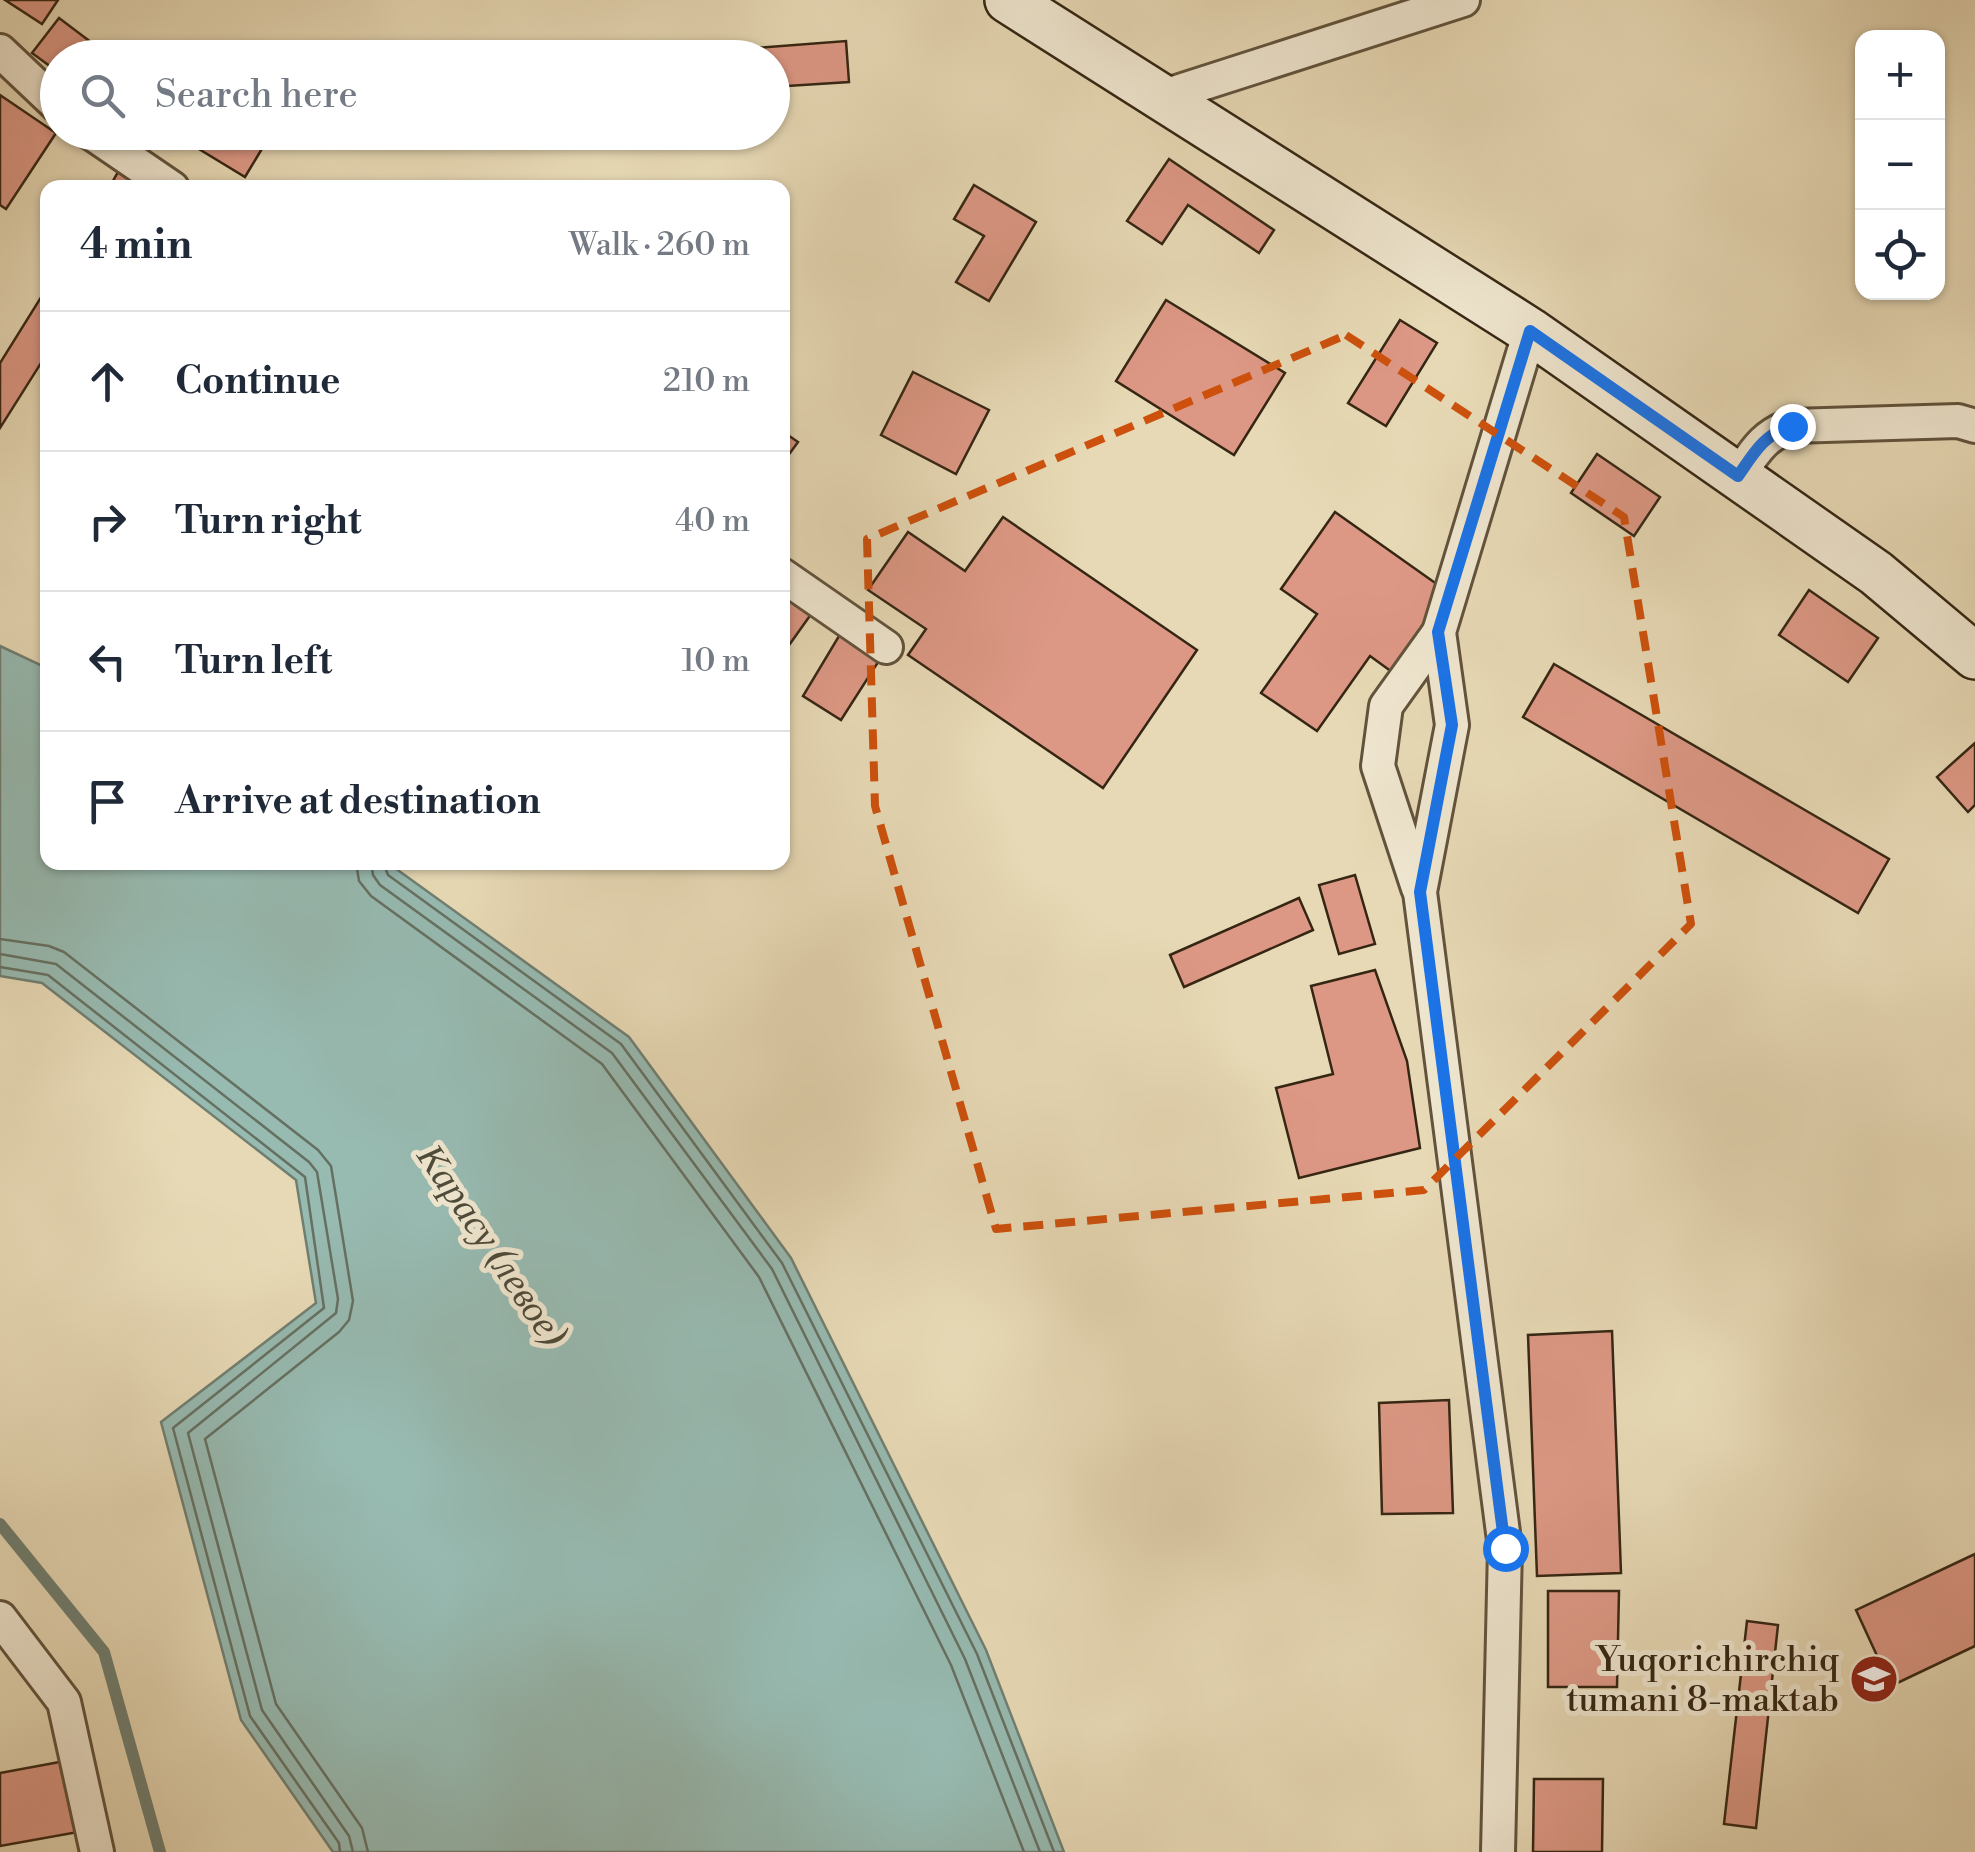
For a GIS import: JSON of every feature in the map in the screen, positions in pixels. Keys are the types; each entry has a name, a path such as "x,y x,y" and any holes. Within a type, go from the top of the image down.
{"main road":[{"path":"1008,0 1530,331 1876,573 1975,656"}],"street":[{"path":"1161,97 1463,0"},
{"path":"0,51 40,89"},
{"path":"116,150 160,180"},
{"path":"1498,1852 1505,1548 1420,892 1378,766 1386,706 1438,632 1530,331"},
{"path":"1738,476 1764,440 1775,431 1792,426 1958,422 1975,426"},
{"path":"790,581 886,647"},
{"path":"1420,892 1452,725 1438,632"},
{"path":"0,1618 64,1702 97,1852"}],"highlighted area":[{"path":"1346,335 1624,517 1691,924 1424,1190 996,1229 875,806 867,539"}],"water":[{"name":"Карасу (левое)","path":"0,646 40,665 40,870 398,870 629,1037 791,1258 986,1650 1064,1852 333,1852 241,1720 161,1422 316,1303 296,1180 42,983 0,976"}],"building":[{"path":"5,0 58,0 42,24"},
{"path":"59,18 88,40 42,40"},
{"path":"846,41 849,82 790,86 790,45"},
{"path":"40,43 40,59 32,53"},
{"path":"0,95 40,122 40,150 45,150 6,209 0,205"},
{"path":"201,150 261,150 245,177"},
{"path":"1169,159 1274,230 1259,253 1188,205 1162,244 1127,221"},
{"path":"118,172 130,180 114,180"},
{"path":"974,185 1036,222 989,301 956,282 984,236 954,219"},
{"path":"40,299 40,365 0,428 0,363"},
{"path":"1166,300 1285,373 1234,455 1116,381"},
{"path":"1400,320 1437,343 1386,426 1348,403"},
{"path":"913,372 989,410 956,474 881,435"},
{"path":"790,436 798,442 790,453"},
{"path":"1597,454 1660,497 1634,536 1571,493"},
{"path":"1335,512 1448,592 1392,672 1370,656 1317,731 1261,693 1317,614 1281,589"},
{"path":"1003,517 1197,650 1103,788 908,655 926,629 868,590 908,532 965,571"},
{"path":"1809,590 1878,638 1848,682 1779,635"},
{"path":"790,594 814,610 790,644"},
{"path":"842,631 882,656 841,720 803,696"},
{"path":"1554,664 1889,859 1858,913 1523,717"},
{"path":"1975,743 1975,805 1968,812 1937,777"},
{"path":"1355,875 1375,944 1339,954 1319,885"},
{"path":"1299,898 1313,930 1184,987 1170,955"},
{"path":"1375,970 1407,1061 1420,1148 1299,1178 1276,1088 1333,1074 1311,986"},
{"path":"1612,1331 1621,1573 1537,1576 1528,1335"},
{"path":"1449,1400 1453,1513 1382,1514 1379,1403"},
{"path":"1975,1554 1975,1646 1891,1686 1856,1610"},
{"path":"1548,1591 1619,1591 1617,1687 1548,1687"},
{"path":"1747,1621 1778,1625 1756,1828 1724,1824"},
{"path":"65,1761 78,1832 0,1846 0,1773"},
{"path":"1534,1779 1603,1779 1602,1852 1533,1852"}],"waterway":[{"path":"0,1524 104,1652 160,1852"}],"place":[{"name":"Yuqorichirchiq tumani 8-maktab","path":"1874,1679"}],"route":[{"path":"1505,1548 1420,892 1452,725 1438,632 1530,331 1738,476 1764,440 1775,431 1792,426"}]}
